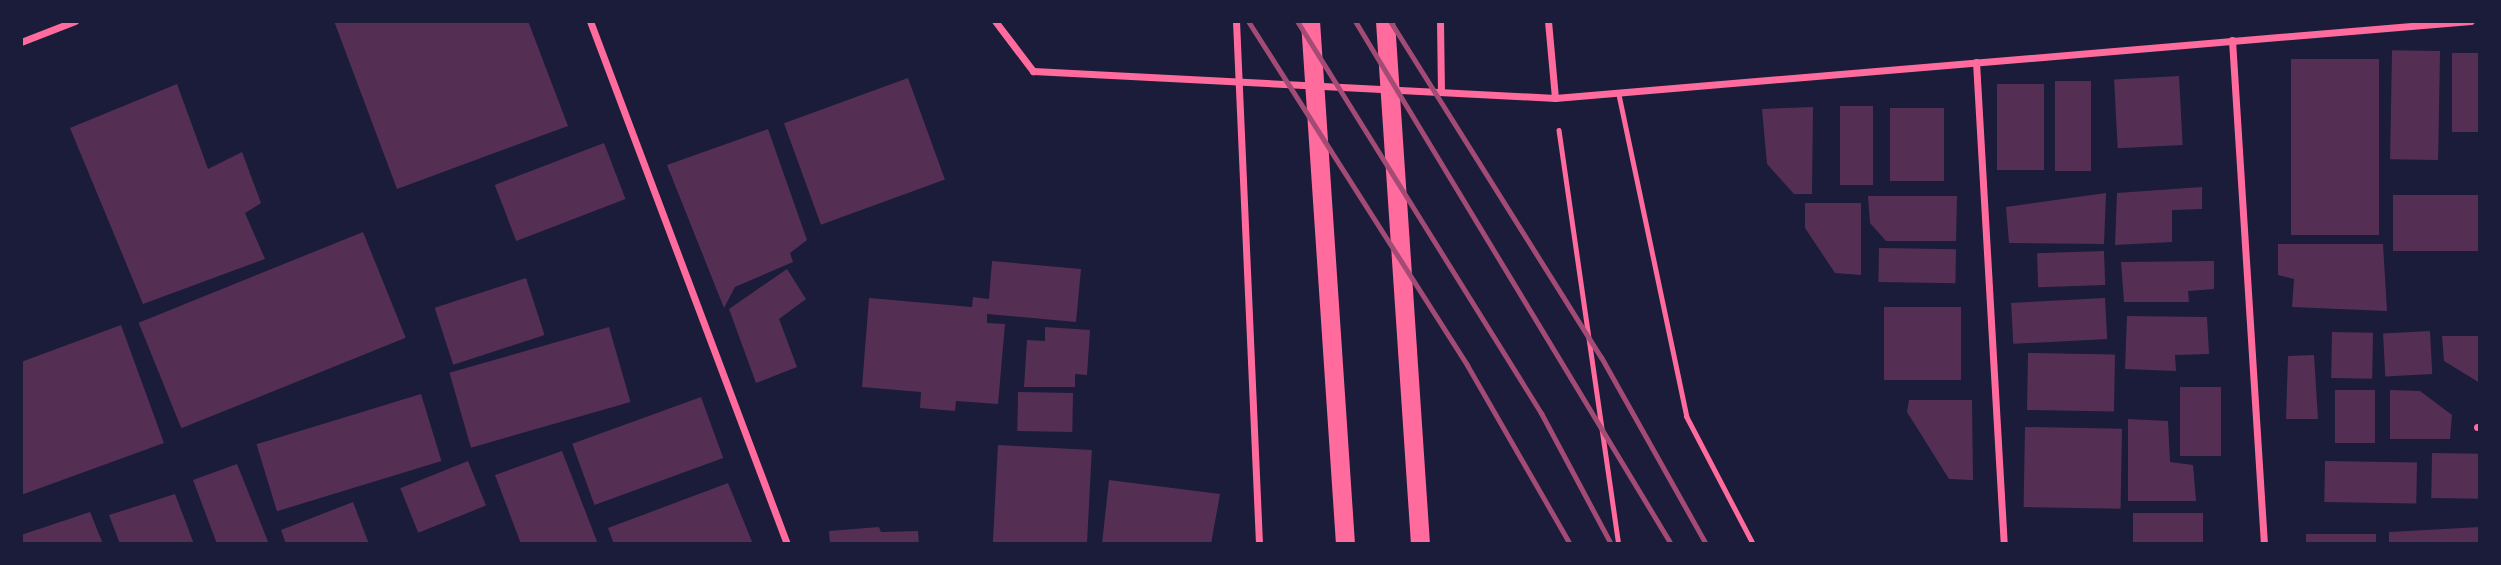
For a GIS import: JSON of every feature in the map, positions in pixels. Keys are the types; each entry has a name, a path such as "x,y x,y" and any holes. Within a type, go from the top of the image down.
{"highway":[{"path":"1310,21 1309,82 1345,544"},
{"path":"1385,21 1387,86 1420,544"}],"street":[{"path":"21,42 75,21"},
{"path":"590,21 787,544"},
{"path":"995,21 1033,71 1387,86 1555,98 2471,21"},
{"path":"1236,21 1236,81 1259,544"},
{"path":"1440,21 1441,89"},
{"path":"1548,21 1555,98"},
{"path":"2232,40 2264,544"},
{"path":"1976,62 2004,544"}],"lane":[{"path":"1618,92 1686,416 1753,544"}],"path":[{"path":"1555,98 1619,544"}],"building":[{"path":"334,21 528,21 568,126 397,189"},
{"path":"2392,50 2440,51 2438,160 2390,159"},
{"path":"2452,53 2480,53 2480,132 2452,132"},
{"path":"2291,59 2379,59 2379,235 2291,235"},
{"path":"2179,76 2183,145 2118,148 2114,79"},
{"path":"908,78 945,179 821,225 784,123"},
{"path":"2055,81 2091,81 2091,171 2055,171"},
{"path":"177,84 208,169 242,152 261,203 245,213 265,259 143,304 70,128"},
{"path":"1997,84 2044,84 2044,170 1997,170"},
{"path":"1840,106 1873,106 1873,185 1840,185"},
{"path":"1813,107 1812,194 1794,194 1767,164 1762,109"},
{"path":"1890,108 1944,108 1944,181 1890,181"},
{"path":"768,129 807,240 790,253 793,262 735,287 724,308 667,165"},
{"path":"604,143 626,199 516,241 495,185"},
{"path":"2202,187 2202,209 2172,210 2172,242 2115,245 2117,193"},
{"path":"2106,193 2104,244 2009,243 2006,207"},
{"path":"2393,195 2480,195 2480,251 2393,251"},
{"path":"1868,196 1957,196 1956,241 1886,241 1870,223"},
{"path":"1805,203 1861,203 1861,275 1835,273 1805,228"},
{"path":"363,232 406,338 181,428 139,323"},
{"path":"2278,244 2383,244 2387,311 2292,307 2294,279 2278,275"},
{"path":"1879,248 1956,249 1955,283 1878,282"},
{"path":"2104,251 2105,285 2038,287 2037,253"},
{"path":"992,261 1081,269 1076,322 987,314 987,323 1005,324 998,404 956,401 955,411 920,408 921,392 862,387 869,298 972,307 973,297 989,299"},
{"path":"2214,261 2214,289 2188,291 2189,302 2124,302 2121,262"},
{"path":"787,269 806,299 779,319 797,367 756,383 729,309"},
{"path":"526,278 545,335 453,365 435,308"},
{"path":"2105,298 2107,339 2013,344 2011,303"},
{"path":"1884,307 1961,307 1961,380 1884,380"},
{"path":"2127,316 2207,317 2209,354 2175,355 2176,371 2125,369"},
{"path":"121,325 164,443 21,495 21,362"},
{"path":"609,327 630,402 471,448 449,373"},
{"path":"1045,327 1090,330 1087,375 1075,374 1075,387 1024,387 1027,340 1045,341"},
{"path":"2430,331 2432,374 2385,376 2383,333"},
{"path":"2332,332 2373,333 2372,379 2331,378"},
{"path":"2442,336 2480,336 2480,383 2444,361"},
{"path":"2028,353 2115,355 2114,412 2027,410"},
{"path":"2314,355 2318,419 2286,419 2288,356"},
{"path":"2180,387 2221,387 2221,456 2180,456"},
{"path":"2335,390 2375,390 2375,443 2335,443"},
{"path":"2390,390 2420,391 2452,415 2450,439 2390,439"},
{"path":"1018,392 1073,393 1072,432 1017,431"},
{"path":"421,394 441,461 277,511 257,444"},
{"path":"701,397 723,458 594,505 572,444"},
{"path":"1909,400 1972,400 1973,480 1949,479 1907,412"},
{"path":"2128,419 2168,421 2170,462 2193,465 2196,501 2128,501"},
{"path":"2025,427 2122,429 2121,509 2024,507"},
{"path":"998,445 1092,450 1087,544 993,543"},
{"path":"562,451 598,544 521,544 495,475"},
{"path":"2432,453 2480,454 2479,499 2431,498"},
{"path":"468,461 486,506 418,533 400,488"},
{"path":"2325,461 2417,463 2416,504 2324,502"},
{"path":"237,464 269,544 217,544 193,480"},
{"path":"1109,480 1220,494 1211,544 1102,544"},
{"path":"728,483 753,544 614,544 608,528"},
{"path":"175,494 194,544 120,544 109,515"},
{"path":"353,502 369,544 286,544 281,530"},
{"path":"90,512 103,544 21,544 21,535"},
{"path":"2133,513 2203,513 2203,544 2133,544"},
{"path":"879,527 881,532 918,531 919,544 830,544 829,531"},
{"path":"2480,527 2480,544 2389,544 2389,532"},
{"path":"2306,534 2376,534 2376,544 2306,544"}],"railway":[{"path":"1248,21 1467,365 1570,544"},
{"path":"1297,21 1541,413 1611,544"},
{"path":"1355,21 1671,544"},
{"path":"1390,21 1601,357 1706,544"}]}
